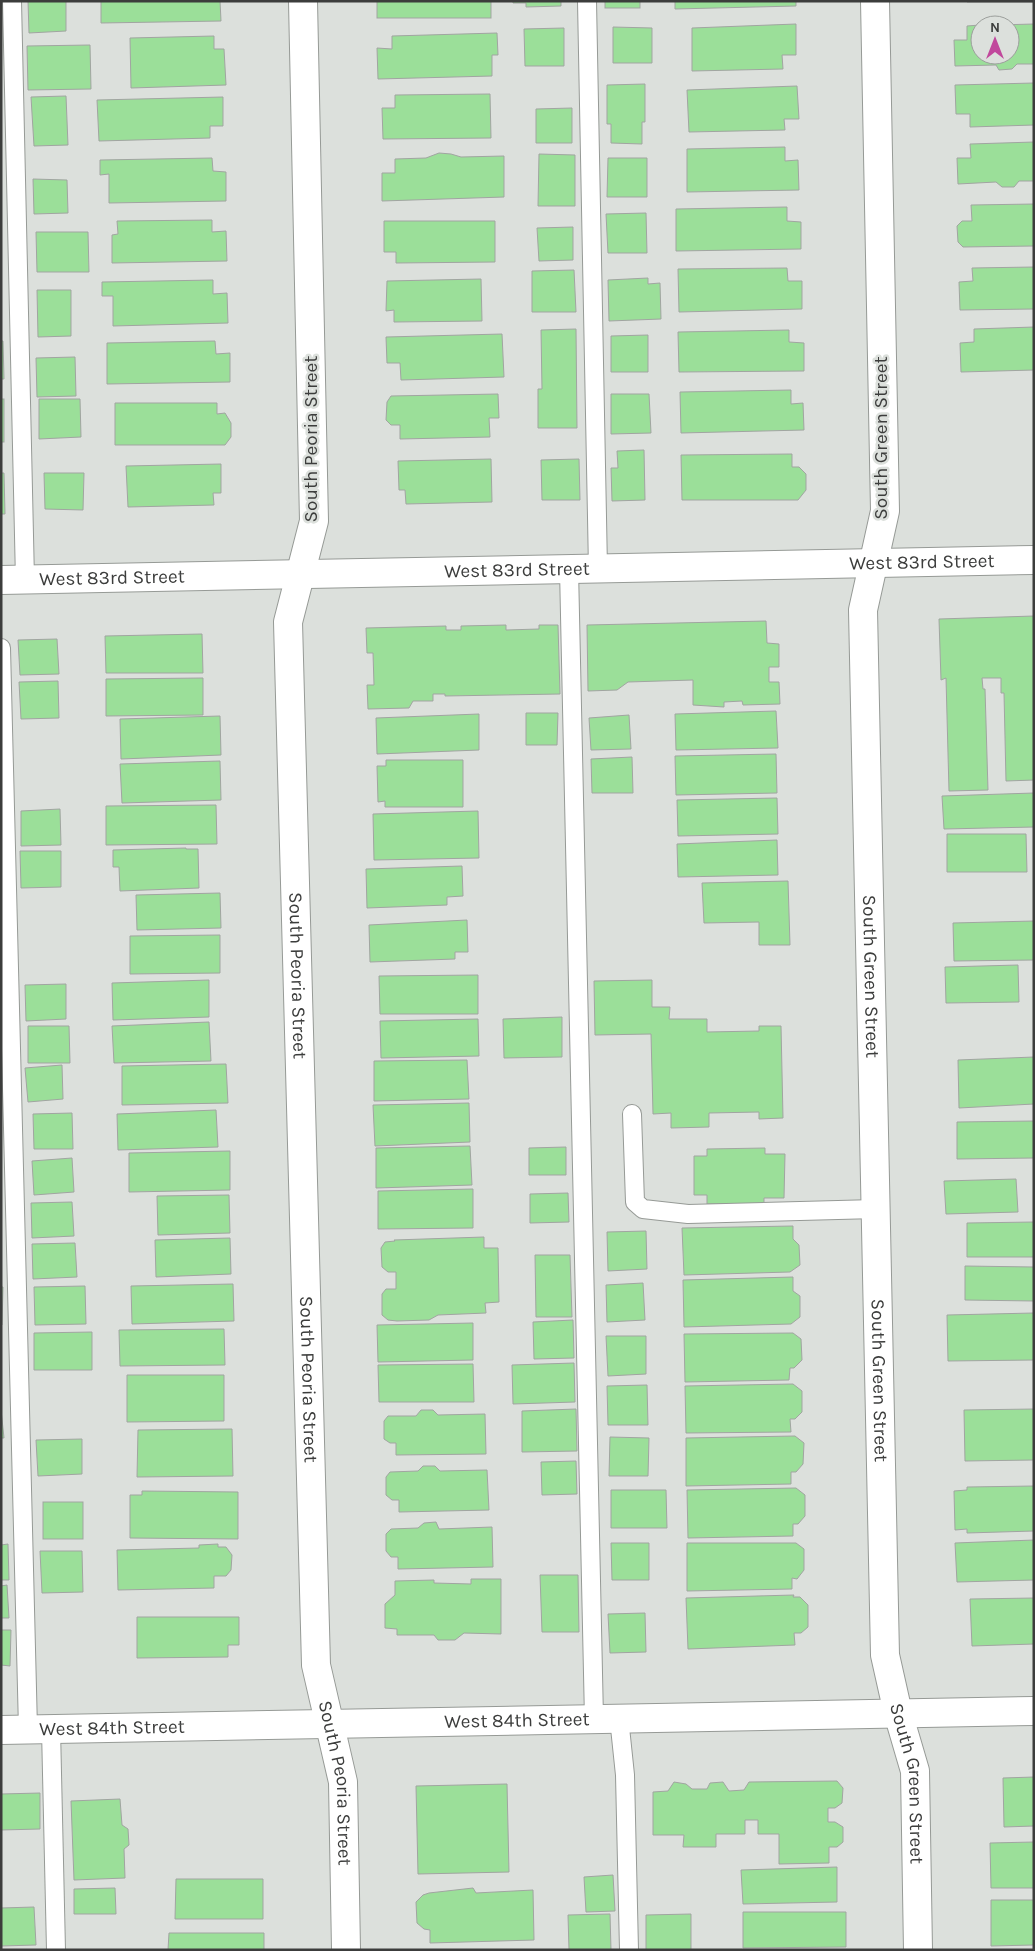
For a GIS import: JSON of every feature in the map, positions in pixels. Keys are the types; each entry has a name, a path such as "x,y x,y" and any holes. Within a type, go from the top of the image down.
{"street":[{"name":"South Peoria Street","path":"303,1 314,521 288,622 316,1665 342,1782 346,1950"},
{"name":"South Green Street","path":"875,1 885,510 864,610 885,1655 914,1771 918,1950"},
{"name":"West 83rd Street","path":"13,580 1034,560"},
{"name":"West 84th Street","path":"27,1729 1034,1711"}],"lane":[{"path":"12,1 13,580"},
{"path":"587,1 598,569"},
{"path":"569,569 607,1718 625,1775 629,1950"},
{"path":"1,648 27,1729 56,1950"},
{"path":"632,1114 635,1202 643,1209 688,1214 876,1209"}],"building":[{"path":"28,1 66,1 66,31 29,33"},
{"path":"101,1 220,1 221,21 101,23"},
{"path":"377,1 491,1 491,18 377,18"},
{"path":"513,1 561,1 561,6 526,7 526,3 513,3"},
{"path":"605,1 640,1 640,8 605,8"},
{"path":"675,1 796,1 796,6 675,9"},
{"path":"1034,1 1034,2 967,2"},
{"path":"796,24 796,55 782,55 783,69 692,71 692,28"},
{"path":"1020,24 1034,24 1034,64 1020,64"},
{"path":"967,26 970,26 970,65 996,65 955,66 954,40 967,40"},
{"path":"613,27 652,28 652,63 613,63"},
{"path":"564,28 564,66 525,66 524,29"},
{"path":"497,33 498,55 492,55 492,76 378,79 377,48 392,49 392,36"},
{"path":"214,36 214,49 224,49 226,85 131,88 130,38"},
{"path":"90,45 91,89 28,90 27,46"},
{"path":"996,65 1016,65 1012,69 999,70"},
{"path":"1034,83 1034,125 970,127 970,114 956,114 955,85"},
{"path":"645,84 645,122 642,122 642,144 611,143 611,124 607,124 607,85"},
{"path":"797,86 799,119 784,119 785,130 689,132 687,90"},
{"path":"490,94 491,138 383,139 382,108 395,108 395,95"},
{"path":"66,96 68,145 34,146 31,97"},
{"path":"223,97 223,126 210,126 210,138 99,141 97,100"},
{"path":"572,108 572,143 536,143 536,109"},
{"path":"1034,142 1034,181 1019,181 1014,187 1002,187 996,182 958,184 957,158 971,158 970,144"},
{"path":"785,147 785,161 798,160 799,190 687,192 687,149"},
{"path":"439,153 461,157 504,156 504,197 382,201 382,173 395,173 395,159 426,158"},
{"path":"539,154 575,155 575,206 538,206"},
{"path":"212,158 213,171 226,172 226,201 109,203 109,174 100,175 100,160"},
{"path":"608,158 647,158 647,197 607,197"},
{"path":"33,179 67,180 68,213 34,214"},
{"path":"1034,204 1034,246 963,247 958,242 957,226 962,221 972,221 971,205"},
{"path":"787,207 787,221 801,222 801,249 676,251 676,209"},
{"path":"646,213 647,253 608,253 606,214"},
{"path":"212,220 212,232 226,231 227,261 112,263 112,235 118,234 117,221"},
{"path":"384,221 495,221 495,262 396,263 396,252 384,252"},
{"path":"573,227 573,260 539,261 537,228"},
{"path":"36,232 88,232 89,272 37,272"},
{"path":"1034,267 1034,309 960,310 959,282 973,281 972,268"},
{"path":"787,268 788,281 802,281 802,309 679,312 678,269"},
{"path":"574,270 576,312 532,312 532,271"},
{"path":"648,278 648,284 660,283 661,319 609,321 608,280"},
{"path":"481,279 482,321 394,322 394,310 386,311 387,281"},
{"path":"213,280 213,294 227,293 228,323 113,326 113,296 102,296 102,282"},
{"path":"37,290 71,290 71,336 38,337"},
{"path":"1034,327 1034,370 961,372 960,343 974,342 974,329"},
{"path":"576,329 577,428 538,428 538,389 542,389 541,330"},
{"path":"789,330 789,342 804,343 804,371 679,372 678,332"},
{"path":"502,334 504,377 401,380 400,363 387,363 386,337"},
{"path":"648,335 648,372 611,372 611,336"},
{"path":"1,341 3,341 4,379 1,379"},
{"path":"215,341 216,354 230,353 230,382 107,384 107,343"},
{"path":"75,357 76,396 37,397 36,358"},
{"path":"791,390 791,404 803,403 804,430 681,433 680,392"},
{"path":"498,394 499,418 489,418 490,437 400,439 400,425 391,425 386,420 387,402 391,396"},
{"path":"611,394 649,394 651,433 611,434"},
{"path":"1,399 4,399 4,442 1,442"},
{"path":"39,399 80,399 81,437 39,439"},
{"path":"115,403 217,403 217,414 225,413 231,423 231,437 225,445 115,445"},
{"path":"644,450 645,500 612,501 611,468 618,468 617,451"},
{"path":"792,454 792,467 799,467 806,474 806,490 798,500 682,500 681,455"},
{"path":"491,459 492,502 406,504 405,490 399,490 398,461"},
{"path":"579,459 580,500 542,500 541,460"},
{"path":"221,464 221,493 213,493 214,505 128,507 126,466"},
{"path":"1,473 4,473 5,514 1,514"},
{"path":"44,473 84,473 83,510 45,509"},
{"path":"1034,616 1034,780 1006,781 1004,693 1001,693 1001,678 982,678 983,689 985,689 988,790 949,791 946,678 941,680 939,619"},
{"path":"766,621 767,643 779,644 779,667 769,667 769,682 779,682 780,704 743,705 742,701 724,702 724,707 693,705 693,680 628,682 617,690 588,691 587,625"},
{"path":"506,625 506,630 539,629 539,625 558,625 560,694 445,696 445,694 433,694 433,701 413,701 409,708 368,709 367,685 374,685 373,653 367,653 366,628 446,626 446,630 461,630 461,626"},
{"path":"202,634 203,673 106,673 105,636"},
{"path":"57,639 59,674 20,675 18,640"},
{"path":"203,678 203,715 106,716 106,679"},
{"path":"58,681 59,718 21,719 19,682"},
{"path":"776,711 778,748 676,750 675,714"},
{"path":"526,713 558,713 557,745 526,745"},
{"path":"479,714 479,750 377,754 376,718"},
{"path":"629,715 631,749 591,750 589,718"},
{"path":"220,716 221,755 121,759 120,719"},
{"path":"776,754 777,793 676,795 675,756"},
{"path":"632,757 633,793 592,793 591,759"},
{"path":"386,760 463,760 463,807 385,807 385,801 378,802 377,766 386,766"},
{"path":"220,761 221,800 122,803 120,764"},
{"path":"1034,793 1034,827 944,829 942,796"},
{"path":"777,798 778,834 678,836 677,800"},
{"path":"216,805 217,844 106,845 106,806"},
{"path":"60,809 61,845 21,846 21,811"},
{"path":"478,811 479,858 374,860 373,814"},
{"path":"947,834 1026,834 1027,872 947,872"},
{"path":"777,840 778,875 678,877 677,844"},
{"path":"198,849 199,888 120,891 119,867 113,867 113,850"},
{"path":"20,851 61,851 61,887 21,888"},
{"path":"462,866 463,896 447,897 447,905 367,908 366,869"},
{"path":"788,881 790,945 759,945 759,922 704,923 702,883"},
{"path":"220,893 221,928 137,930 136,895"},
{"path":"467,920 468,952 455,952 455,959 370,962 369,925"},
{"path":"1034,921 1034,960 954,961 953,923"},
{"path":"220,935 220,973 130,974 130,936"},
{"path":"1018,965 1019,1002 946,1003 945,967"},
{"path":"478,975 478,1014 380,1014 379,976"},
{"path":"209,980 209,1017 113,1020 112,983"},
{"path":"652,980 652,1007 670,1007 669,1019 707,1019 707,1032 759,1031 759,1026 781,1026 783,1118 759,1119 759,1112 709,1113 709,1127 671,1128 671,1113 653,1114 651,1034 595,1035 594,981"},
{"path":"66,984 66,1019 26,1021 25,985"},
{"path":"562,1017 562,1057 504,1058 503,1019"},
{"path":"478,1019 479,1056 381,1058 380,1021"},
{"path":"209,1022 211,1061 114,1063 112,1026"},
{"path":"28,1026 69,1026 70,1063 28,1063"},
{"path":"1034,1057 1034,1104 959,1108 958,1060"},
{"path":"467,1060 469,1099 374,1101 374,1061"},
{"path":"226,1064 228,1103 122,1105 122,1066"},
{"path":"62,1065 63,1099 28,1102 25,1068"},
{"path":"469,1103 470,1142 375,1146 373,1105"},
{"path":"216,1110 218,1147 118,1150 117,1114"},
{"path":"72,1113 73,1149 34,1149 33,1114"},
{"path":"1034,1121 1034,1158 957,1159 957,1122"},
{"path":"470,1146 472,1185 376,1188 376,1148"},
{"path":"566,1147 566,1175 529,1175 529,1148"},
{"path":"765,1148 765,1154 785,1154 784,1198 764,1198 764,1204 707,1204 707,1195 694,1195 694,1156 707,1156 707,1149"},
{"path":"230,1151 230,1190 129,1192 129,1153"},
{"path":"72,1158 74,1192 34,1195 32,1161"},
{"path":"1016,1179 1018,1212 946,1214 944,1181"},
{"path":"473,1189 473,1228 378,1229 378,1191"},
{"path":"568,1193 569,1222 530,1223 530,1194"},
{"path":"229,1195 230,1233 158,1235 157,1196"},
{"path":"72,1202 74,1236 32,1238 31,1203"},
{"path":"1034,1222 1034,1257 967,1257 967,1223"},
{"path":"793,1226 793,1239 799,1245 800,1265 790,1272 684,1275 682,1228"},
{"path":"646,1231 647,1269 608,1271 607,1232"},
{"path":"484,1237 484,1248 498,1248 499,1302 485,1303 486,1313 438,1315 429,1320 397,1321 388,1320 382,1315 382,1294 386,1289 396,1289 396,1272 388,1272 382,1267 381,1248 385,1242 394,1240"},
{"path":"230,1238 231,1274 156,1277 155,1240"},
{"path":"75,1243 77,1277 33,1279 32,1244"},
{"path":"535,1255 570,1255 572,1317 536,1317"},
{"path":"965,1266 1034,1267 1034,1301 965,1300"},
{"path":"793,1277 793,1291 800,1296 800,1317 791,1324 684,1327 683,1280"},
{"path":"643,1283 645,1320 607,1322 606,1285"},
{"path":"233,1284 234,1321 132,1324 131,1286"},
{"path":"85,1286 86,1324 35,1325 34,1287"},
{"path":"1,1287 3,1287 2,1325 1,1325"},
{"path":"1034,1313 1034,1360 948,1361 947,1315"},
{"path":"573,1320 574,1358 534,1359 533,1322"},
{"path":"473,1323 473,1360 378,1362 377,1325"},
{"path":"224,1329 225,1365 120,1366 119,1330"},
{"path":"92,1332 92,1370 34,1370 34,1333"},
{"path":"793,1333 801,1339 802,1360 794,1368 790,1368 789,1380 685,1382 684,1334"},
{"path":"606,1336 646,1336 646,1374 608,1376"},
{"path":"574,1363 575,1402 513,1404 512,1365"},
{"path":"473,1364 474,1402 379,1402 378,1365"},
{"path":"127,1375 224,1375 224,1421 127,1422"},
{"path":"793,1384 802,1391 802,1412 795,1419 790,1419 791,1432 686,1433 685,1386"},
{"path":"647,1385 648,1425 608,1425 607,1386"},
{"path":"576,1409 577,1451 522,1452 522,1411"},
{"path":"1034,1409 1034,1460 965,1461 964,1410"},
{"path":"1,1410 4,1438 1,1438"},
{"path":"421,1410 433,1410 438,1415 485,1414 486,1454 396,1455 396,1443 390,1443 384,1439 384,1421 388,1416 416,1416"},
{"path":"232,1429 233,1476 137,1477 138,1430"},
{"path":"795,1436 804,1443 803,1464 796,1472 791,1472 791,1484 686,1486 686,1438"},
{"path":"610,1437 649,1438 648,1476 609,1476"},
{"path":"82,1439 82,1474 38,1476 36,1440"},
{"path":"576,1461 577,1494 542,1495 541,1462"},
{"path":"423,1466 435,1466 440,1471 487,1470 489,1510 399,1512 399,1500 392,1500 386,1495 386,1477 390,1472 418,1471"},
{"path":"1034,1486 1034,1531 967,1533 967,1529 955,1530 954,1491 967,1490 967,1487"},
{"path":"796,1488 805,1495 805,1516 798,1524 793,1524 793,1536 688,1538 687,1490"},
{"path":"611,1490 666,1490 667,1528 611,1528"},
{"path":"142,1491 238,1492 238,1539 130,1538 130,1495 142,1495"},
{"path":"43,1502 83,1502 83,1539 43,1539"},
{"path":"436,1522 439,1529 492,1527 493,1567 398,1569 398,1557 391,1557 386,1551 386,1534 391,1529 418,1528 424,1523"},
{"path":"1034,1540 1034,1580 957,1582 955,1543"},
{"path":"611,1543 649,1543 649,1580 612,1580"},
{"path":"687,1543 796,1543 804,1549 804,1570 797,1579 792,1578 792,1589 687,1591"},
{"path":"8,1544 9,1580 1,1580 1,1545"},
{"path":"218,1544 218,1547 226,1547 232,1555 231,1570 226,1576 214,1576 214,1588 118,1590 117,1550 199,1548 199,1545"},
{"path":"40,1551 82,1551 83,1592 42,1593"},
{"path":"540,1575 578,1575 579,1632 542,1632"},
{"path":"471,1579 501,1579 501,1634 464,1633 455,1640 438,1640 434,1635 397,1635 397,1629 385,1628 385,1604 395,1595 395,1581 434,1580 434,1583 471,1584"},
{"path":"7,1585 9,1618 1,1618 1,1586"},
{"path":"794,1595 793,1597 800,1597 808,1605 808,1627 801,1633 794,1633 795,1645 688,1649 686,1598"},
{"path":"1034,1598 1034,1644 972,1646 970,1599"},
{"path":"645,1613 646,1652 610,1653 608,1614"},
{"path":"137,1617 239,1617 239,1645 228,1645 228,1657 137,1658"},
{"path":"1,1630 11,1630 10,1666 1,1665"},
{"path":"1034,1777 1034,1826 1004,1827 1003,1778"},
{"path":"837,1781 843,1788 842,1803 835,1808 828,1808 828,1822 835,1822 843,1827 843,1842 837,1847 829,1847 829,1863 779,1864 779,1834 758,1834 758,1820 745,1820 745,1834 716,1834 716,1847 683,1847 684,1835 653,1835 653,1792 668,1791 674,1782 686,1784 692,1789 707,1789 710,1783 723,1782 729,1791 744,1790 749,1782"},
{"path":"507,1784 509,1872 418,1874 416,1786"},
{"path":"40,1793 40,1829 1,1830 1,1794"},
{"path":"120,1799 122,1825 128,1829 129,1845 124,1849 125,1878 74,1880 71,1801"},
{"path":"1034,1842 1034,1888 991,1888 990,1843"},
{"path":"837,1867 837,1902 743,1904 741,1870"},
{"path":"613,1875 615,1911 586,1912 584,1877"},
{"path":"176,1879 263,1879 263,1919 175,1919"},
{"path":"115,1888 116,1914 74,1914 74,1889"},
{"path":"473,1888 476,1893 533,1890 534,1940 430,1943 430,1930 424,1929 417,1923 416,1902 423,1895 429,1893"},
{"path":"991,1900 1034,1900 1034,1945 991,1946"},
{"path":"34,1907 36,1945 1,1946 1,1908"},
{"path":"743,1912 846,1912 846,1947 743,1948"},
{"path":"610,1914 611,1950 569,1950 568,1915"},
{"path":"691,1914 691,1950 646,1950 646,1915"},
{"path":"169,1933 264,1933 264,1950 168,1950"}]}
